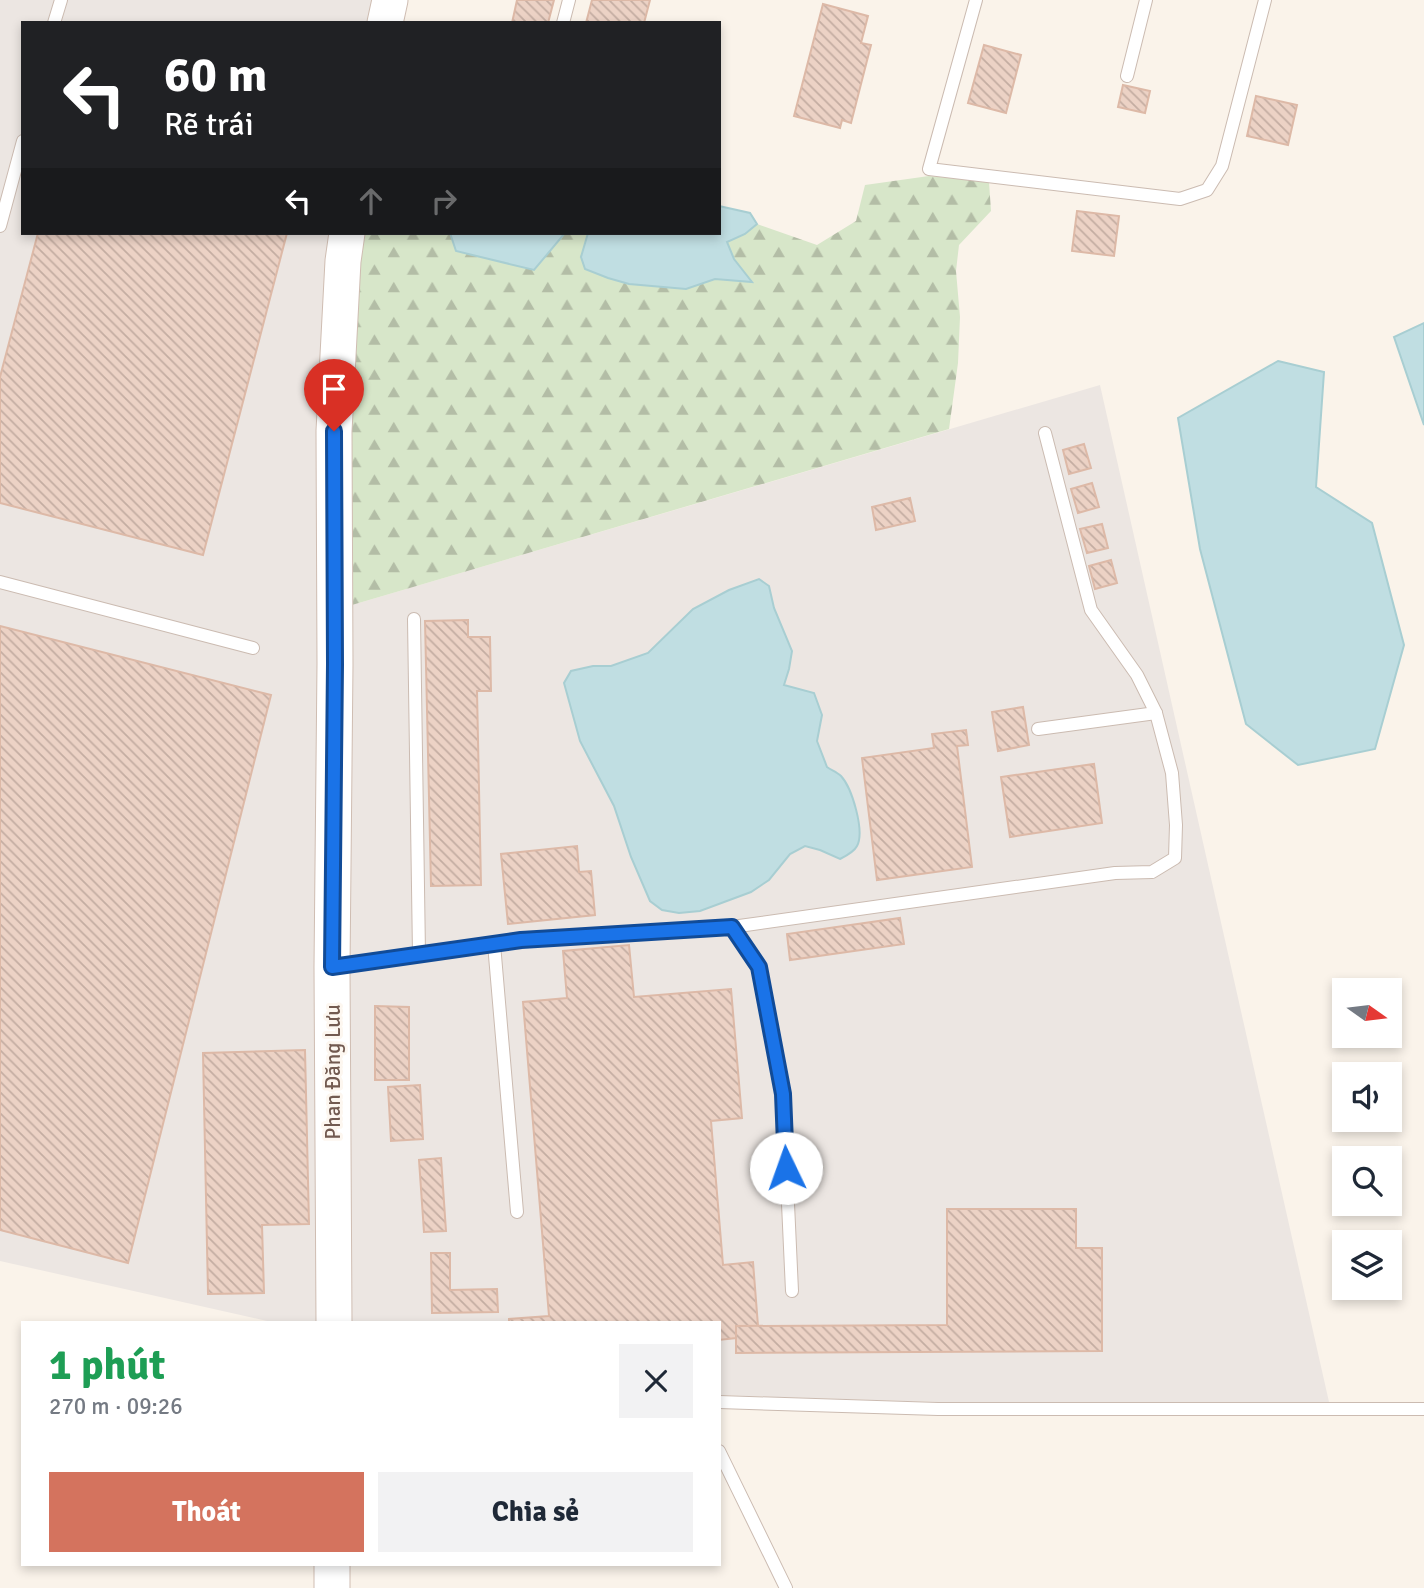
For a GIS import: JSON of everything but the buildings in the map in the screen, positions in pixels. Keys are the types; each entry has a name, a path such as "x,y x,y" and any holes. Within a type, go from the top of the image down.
{"street":[{"path":"385,21 390,0"},
{"name":"Phan Đăng Lưu","path":"334,1321 334,431 347,235"},
{"path":"332,1566 332,1588"}],"lane":[{"path":"55,21 61,0"},
{"path":"564,21 569,0"},
{"path":"976,0 929,169 1180,199 1207,190 1222,166 1265,0"},
{"path":"1127,76 1146,0"},
{"path":"0,226 21,148"},
{"path":"332,967 521,940 732,927 1115,873 1152,872 1175,858 1176,825 1172,773 1156,713 1137,676 1091,610 1045,433"},
{"path":"0,582 253,648"},
{"path":"414,619 419,954"},
{"path":"1038,729 1156,713"},
{"path":"732,927 759,967 783,1094 792,1291"},
{"path":"494,944 517,1212"},
{"path":"721,1402 938,1409 1424,1409"},
{"path":"721,1455 786,1588"}],"shaded area":[{"path":"0,0 373,0 368,21 21,21 21,235 330,235 318,655 317,1321 267,1321 0,1261"},
{"path":"1100,385 1329,1402 937,1402 721,1395 721,1321 350,1321 352,605"}],"green space":[{"path":"929,176 989,182 991,211 959,245 956,271 960,317 958,363 949,429 352,605 353,372 364,235 721,235 721,206 750,213 757,224 817,245 856,221 865,185"}],"water":[{"path":"721,206 750,213 757,224 745,234 727,242 734,259 752,282 715,279 686,289 629,284 585,269 581,257 587,235 721,235"},
{"path":"451,235 563,235 534,270 456,251"},
{"path":"1424,323 1424,425 1394,337"},
{"path":"1278,361 1324,372 1316,487 1372,523 1404,645 1375,749 1298,765 1246,724 1200,549 1178,418"},
{"path":"759,579 769,586 774,608 792,651 784,685 814,693 822,715 817,741 827,767 841,776 849,790 858,820 857,846 850,854 840,859 805,846 790,854 769,880 751,892 700,911 679,913 662,910 650,901 631,857 614,806 580,741 564,683 571,671 593,666 611,666 648,653 693,609 729,590"}],"route":[{"path":"334,431 332,967 521,940 732,927 759,967 783,1094 786,1168"}]}
